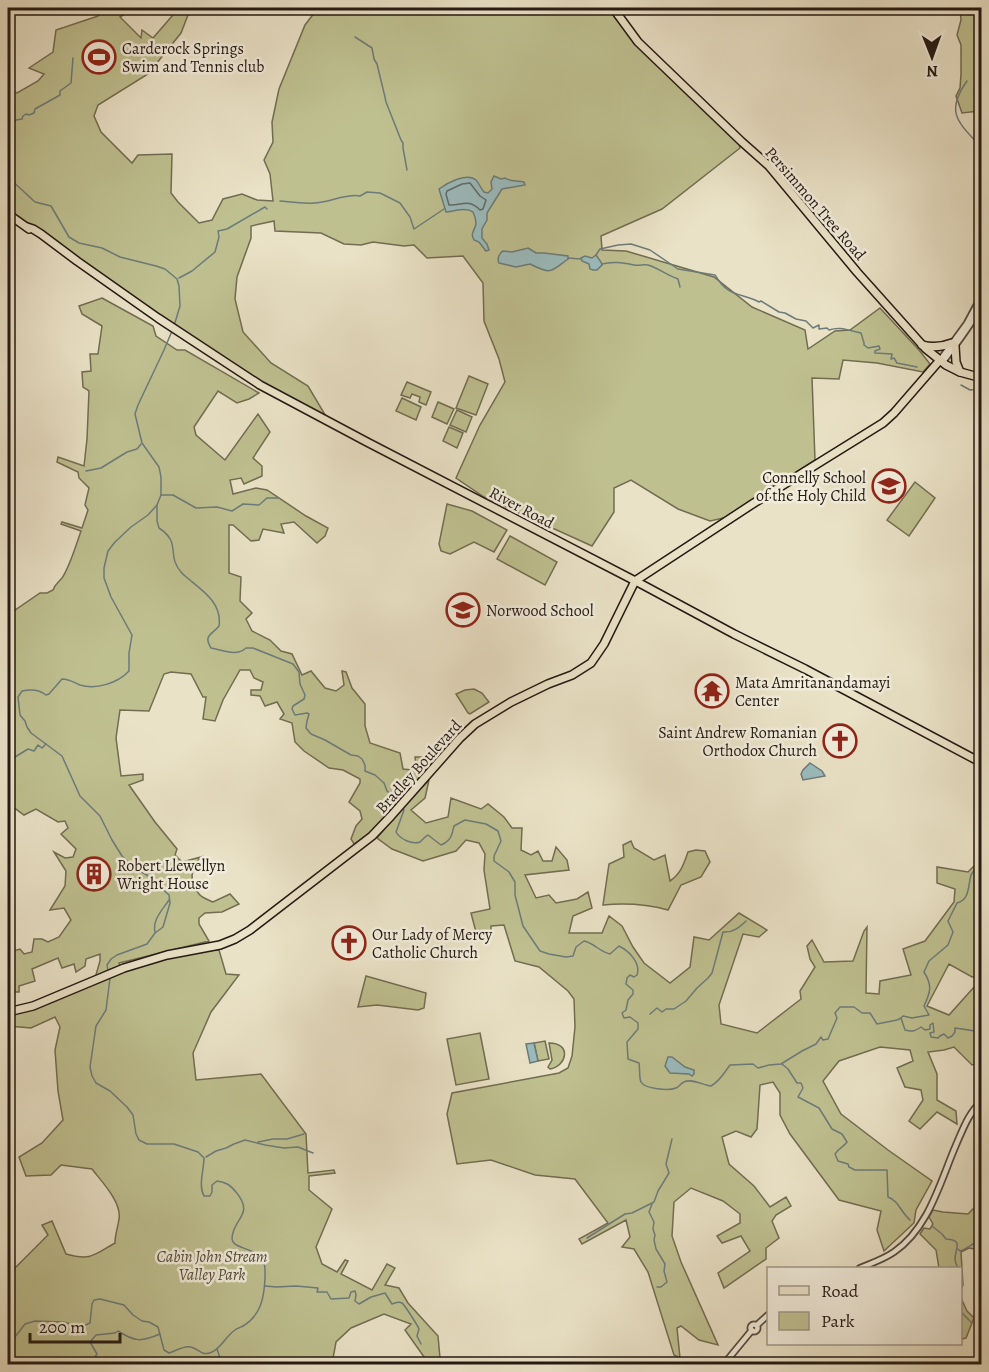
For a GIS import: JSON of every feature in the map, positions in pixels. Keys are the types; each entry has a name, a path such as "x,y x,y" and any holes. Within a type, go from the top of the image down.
{"main road":[{"name":"Persimmon Tree Road","path":"613,8 638,42 769,166 922,345 940,360 960,372 981,378"},
{"name":"River Road","path":"8,214 38,232 232,367 298,406 981,763"},
{"path":"922,345 930,347 953,345 960,372"},
{"path":"635,581 736,514 883,423 940,360"},
{"name":"Bradley Boulevard","path":"8,1012 33,1006 124,968 160,957 220,945 235,939 258,924 372,836 475,724 511,702 572,675 591,663 604,644 635,581"}],"street":[{"path":"940,360 945,359 981,295"},
{"path":"953,345 972,324 981,305"},
{"path":"862,1267 893,1253 918,1230 927,1214 963,1127 981,1101"},
{"path":"724,1365 752,1330 754,1332 757,1330 757,1325 767,1316"}],"green space":[{"path":"106,8 134,8 120,17 141,38 142,30 153,38 179,8 213,8 201,9 188,15 181,33 148,74 98,105 94,116 101,132 132,163 138,155 172,154 171,193 199,223 212,220 223,199 242,194 257,200 273,201 270,174 264,160 273,142 272,122 279,89 305,25 318,8 608,8 618,21 739,141 740,148 662,209 601,236 602,250 626,251 714,277 752,307 805,330 808,349 835,331 850,330 880,308 930,364 923,372 877,363 843,360 839,379 812,378 815,460 728,517 710,521 678,509 631,480 614,488 614,512 592,546 484,497 456,478 480,425 505,382 499,359 484,321 483,283 463,256 427,258 414,245 373,242 361,245 344,244 321,233 275,231 274,221 251,226 251,238 237,277 235,299 243,332 271,363 308,386 327,418 298,406 162,317 8,209 8,86 17,93 38,81 44,74 29,68 53,52 56,30 98,16"},
{"path":"960,8 981,8 981,113 979,111 962,113 956,96 960,88 961,74 961,45 957,35 961,20"},
{"path":"102,298 153,326 156,336 177,350 185,350 259,393 237,403 218,391 194,427 196,435 225,460 258,414 270,432 253,458 262,466 262,476 244,484 241,478 230,480 233,494 256,488 267,490 328,528 325,536 317,543 294,522 281,524 284,533 263,529 259,540 251,541 233,525 229,525 229,573 241,577 240,601 252,613 246,619 252,631 270,640 281,651 292,654 302,675 311,671 325,688 336,691 344,685 342,671 346,672 352,688 365,704 365,726 370,743 400,753 403,769 412,770 416,765 415,757 428,757 433,763 369,834 354,844 351,839 356,826 362,819 360,811 349,802 360,779 343,770 329,768 304,751 295,742 292,723 280,719 284,714 277,702 265,706 260,696 251,695 251,690 261,690 263,682 254,678 250,670 240,670 223,700 215,721 203,719 206,697 203,697 191,674 171,672 164,674 149,711 120,710 116,738 121,776 143,774 143,780 129,785 177,849 175,855 182,862 201,857 192,875 194,885 200,895 213,902 230,894 239,904 222,912 205,913 199,918 199,924 209,941 119,963 120,966 95,978 100,954 86,959 85,966 76,972 74,964 62,968 58,958 32,969 35,981 19,986 19,992 14,992 11,982 8,983 8,957 13,956 13,951 20,949 24,954 32,952 34,939 48,942 59,937 71,920 64,908 50,910 65,886 66,871 54,852 65,858 73,857 76,849 61,834 68,828 65,821 58,822 36,809 24,815 8,803 8,615 40,593 53,590 68,568 81,531 61,524 62,522 82,528 88,510 85,505 89,488 79,478 78,472 57,462 58,457 84,466 89,391 83,387 82,372 91,371 90,354 98,354 102,326 82,314 79,306"},
{"path":"469,376 488,384 476,415 456,408"},
{"path":"407,382 431,392 426,405 419,402 420,397 412,394 410,398 401,395"},
{"path":"402,398 421,407 416,420 396,411"},
{"path":"438,402 454,409 447,424 432,417"},
{"path":"457,410 472,417 466,432 450,425"},
{"path":"449,427 463,433 457,448 443,441"},
{"path":"915,482 935,498 909,536 887,520"},
{"path":"447,504 472,511 507,530 494,552 474,542 450,554 441,551 439,544"},
{"path":"510,536 557,562 545,585 497,559"},
{"path":"474,689 482,693 489,702 470,714 456,694"},
{"path":"429,780 425,798 411,810 426,823 448,817 451,798 481,809 488,804 504,817 512,828 522,828 521,850 531,855 538,851 543,861 552,861 556,847 567,860 569,870 525,875 536,898 549,895 556,903 577,899 588,892 592,908 573,916 569,933 602,933 609,916 622,926 644,963 670,983 690,967 694,937 709,940 739,913 767,930 759,937 743,934 719,1005 721,1024 757,1033 801,999 800,991 815,967 810,959 807,946 812,940 824,962 853,961 867,927 866,993 879,994 880,981 911,975 903,949 925,941 954,902 955,889 937,883 937,867 968,872 981,859 982,906 979,918 982,919 981,975 972,977 949,964 927,1006 949,1015 975,986 981,985 981,1062 972,1065 954,1047 928,1052 937,1074 937,1100 956,1111 957,1124 937,1112 920,1129 909,1121 923,1100 921,1090 905,1087 897,1068 913,1061 910,1050 880,1047 839,1061 823,1081 841,1114 932,1181 916,1210 914,1223 884,1251 877,1230 881,1211 839,1200 790,1134 780,1115 780,1093 773,1082 760,1085 757,1129 751,1137 736,1131 722,1137 729,1164 754,1186 770,1207 786,1197 791,1206 776,1215 772,1221 779,1238 766,1248 766,1259 724,1288 718,1273 750,1251 741,1236 722,1243 717,1236 740,1223 740,1214 723,1201 691,1188 674,1202 672,1236 681,1262 718,1345 699,1340 681,1326 677,1328 680,1358 674,1355 648,1272 634,1249 622,1247 630,1237 626,1220 582,1244 579,1239 608,1223 575,1179 535,1175 491,1160 457,1164 447,1114 452,1093 559,1073 568,1068 572,1056 575,1027 574,999 568,991 539,967 515,961 504,925 491,926 491,935 477,936 471,913 490,909 484,870 485,854 479,843 466,840 456,851 423,861 392,849 377,838"},
{"path":"631,841 634,848 654,860 665,855 670,881 679,872 688,852 705,851 710,862 701,877 681,885 668,910 636,904 603,905 609,864 624,857 623,845"},
{"name":"Cabin John Stream Valley Park","path":"219,950 226,974 239,975 211,1012 193,1053 196,1080 261,1074 306,1134 308,1173 334,1170 335,1173 309,1176 309,1190 332,1209 316,1247 322,1264 337,1272 345,1260 348,1261 341,1274 372,1290 387,1264 395,1268 385,1285 399,1288 408,1303 438,1336 440,1358 436,1364 429,1364 405,1330 411,1324 384,1314 351,1328 336,1342 332,1364 8,1364 8,1275 48,1235 42,1225 52,1221 66,1254 87,1257 115,1243 119,1212 110,1192 92,1169 61,1165 51,1175 26,1176 19,1157 42,1143 63,1120 55,1050 60,1027 55,1017 31,1028 8,1026 8,1014 102,977 184,952"},
{"path":"366,976 426,993 424,1008 418,1010 377,1005 358,1007"},
{"path":"480,1033 489,1079 456,1085 447,1039"},
{"path":"545,1041 549,1059 538,1061 534,1043"},
{"path":"549,1043 556,1044 564,1050 560,1064 550,1069 548,1067 552,1060"},
{"path":"981,1203 981,1250 969,1248 961,1252 962,1267 939,1267 936,1250 920,1234 924,1228 930,1229 933,1224 929,1217 933,1210 968,1214"},
{"path":"962,1300 967,1311 974,1318 966,1338 962,1339"}],"water":[{"path":"494,176 524,182 525,185 502,189 487,213 487,220 482,229 482,238 489,250 486,251 473,238 472,234 476,224 473,212 464,210 446,212 439,189 452,181 468,177 476,180 484,192 488,193 492,189 491,182"},
{"path":"528,248 536,253 568,256 568,259 558,267 547,271 530,264 516,267 499,263 500,253 503,251 512,252"},
{"path":"596,255 602,265 597,270 590,269 589,264 581,258 585,256 592,258"},
{"path":"810,763 822,771 825,776 803,780 801,774"},
{"path":"534,1043 538,1061 530,1063 526,1044"},
{"path":"668,1057 694,1070 694,1074 692,1076 670,1073 665,1066"}],"waterway":[{"path":"355,37 372,48 386,102 403,143 407,170"},
{"path":"8,129 16,120 22,119 26,114 34,113 35,109 60,95 60,91 71,83 73,58"},
{"path":"967,81 956,101 957,117 982,148"},
{"path":"8,177 35,202 51,206 69,237 79,243 102,248 120,257 165,269 177,279 180,306 174,326"},
{"path":"280,201 319,203 349,196 360,196 367,192 380,193 400,203 410,217 414,229 444,209"},
{"path":"179,278 192,271 215,252 219,237 218,231 227,229 265,207 267,209"},
{"path":"596,255 600,249 618,245 631,244 650,250 678,269 715,275 730,291 761,301 779,312 806,321 813,328 819,325 819,329 841,329 861,333 864,345 868,348 879,346 880,349 875,353 892,354 891,359 894,358 897,363 917,367"},
{"path":"568,258 581,259"},
{"path":"602,264 614,262 648,265 678,279 680,287"},
{"path":"108,971 107,965 111,959 147,944 163,927 170,903 169,895 122,856 100,816 80,796 62,756 31,733 27,727 20,715 18,697 22,691 29,690 49,694 62,679 93,687 119,679 129,671 132,635 111,597 104,578 104,568 108,551 115,542 148,515 157,505 161,495 159,467 142,443 135,414 172,331"},
{"path":"961,385 970,390 982,387"},
{"path":"86,471 101,468 127,452 137,449 141,444"},
{"path":"161,495 173,495 196,508 217,507 232,511 243,504 259,505 267,498 278,498"},
{"path":"157,505 159,528 170,539 177,566 183,575 212,600 218,612 219,626 208,638 211,648 234,652 253,648 293,664 299,672 300,684 305,695 304,699 293,706 295,715 309,714 306,728 311,734 362,759 365,771 375,775 384,783 387,791 399,802"},
{"path":"8,758 15,757 28,749 34,751 38,745 42,748 46,744"},
{"path":"403,808 396,832 410,842 420,842 428,835 441,845 449,840 454,826 465,820 486,824 498,831 501,841 494,861 509,872 515,882 515,895 523,926 540,951 566,957 573,956 576,947 584,941 610,954 619,946 630,954 636,962 638,971 634,977 630,975 627,978 626,984 633,990 633,994 628,1000 626,1010 622,1013 624,1018 630,1017 638,1023 638,1029 627,1042 628,1059 639,1063 640,1080 647,1086 657,1089 673,1089 690,1081 711,1086 730,1065 753,1064 758,1068 781,1064 816,1044 821,1037 823,1040 828,1039 837,1018 835,1013 840,1007 854,1007 862,1013 870,1013 877,1024 901,1018 905,1030 908,1031 921,1027 925,1030 930,1029 933,1023 934,1032 930,1033 931,1037 938,1038 944,1034 948,1038 955,1032 955,1028 982,1032"},
{"path":"901,1018 929,1015 924,1006 930,985 924,972 929,961 948,945 953,932 948,921 957,903 964,899 972,873 982,864"},
{"path":"155,932 157,919 169,900"},
{"path":"650,1014 657,1008 662,1012 666,1009 674,1009 686,1001 712,973 723,932 733,931 746,921"},
{"path":"8,1346 25,1324 35,1321 63,1322 79,1328 90,1323 92,1304 94,1300 100,1299 124,1305 142,1321 158,1327 164,1350 169,1353 183,1347 209,1353 254,1317 262,1299 265,1286 263,1259 258,1254 233,1242 232,1238 244,1206 236,1192 228,1184 217,1181 212,1185 210,1196 204,1196 201,1182 204,1158 198,1152 174,1144 147,1144 139,1140 133,1115 110,1091 96,1083 92,1076 90,1067 96,1026 106,1010 110,978"},
{"path":"782,1064 797,1083 801,1083 803,1088 798,1097 819,1108 832,1129 842,1134 847,1142 835,1154 838,1161 848,1164 855,1170 887,1170 888,1197 895,1201 910,1220"},
{"path":"258,1142 287,1139 304,1134"},
{"path":"587,1238 625,1214 654,1202 669,1173 666,1164 672,1139"},
{"path":"206,1157 245,1140 284,1148 298,1147 313,1153"},
{"path":"652,1204 649,1212 654,1222 654,1240 656,1249 665,1264 667,1282 657,1287"},
{"path":"932,1226 946,1239 957,1243 955,1260 958,1267"},
{"path":"958,1249 960,1251 967,1248 982,1235"},
{"path":"265,1286 318,1288 317,1292 327,1292 331,1299 349,1298 351,1292 355,1291 355,1301 359,1304 385,1293 392,1304 401,1302 405,1307 419,1329 417,1336 421,1344"},
{"path":"962,1312 971,1322"},
{"path":"96,1364 97,1354 90,1342 96,1335 118,1331 138,1340 160,1334"},
{"path":"217,1349 224,1364"}],"place":[{"name":"Carderock Springs Swim and Tennis club","path":"99,57"},
{"name":"Connelly School of the Holy Child","path":"889,486"},
{"name":"Norwood School","path":"463,610"},
{"name":"Mata Amritanandamayi Center","path":"712,691"},
{"name":"Saint Andrew Romanian Orthodox Church","path":"840,741"},
{"name":"Robert Llewellyn Wright House","path":"94,874"},
{"name":"Our Lady of Mercy Catholic Church","path":"349,943"}]}
